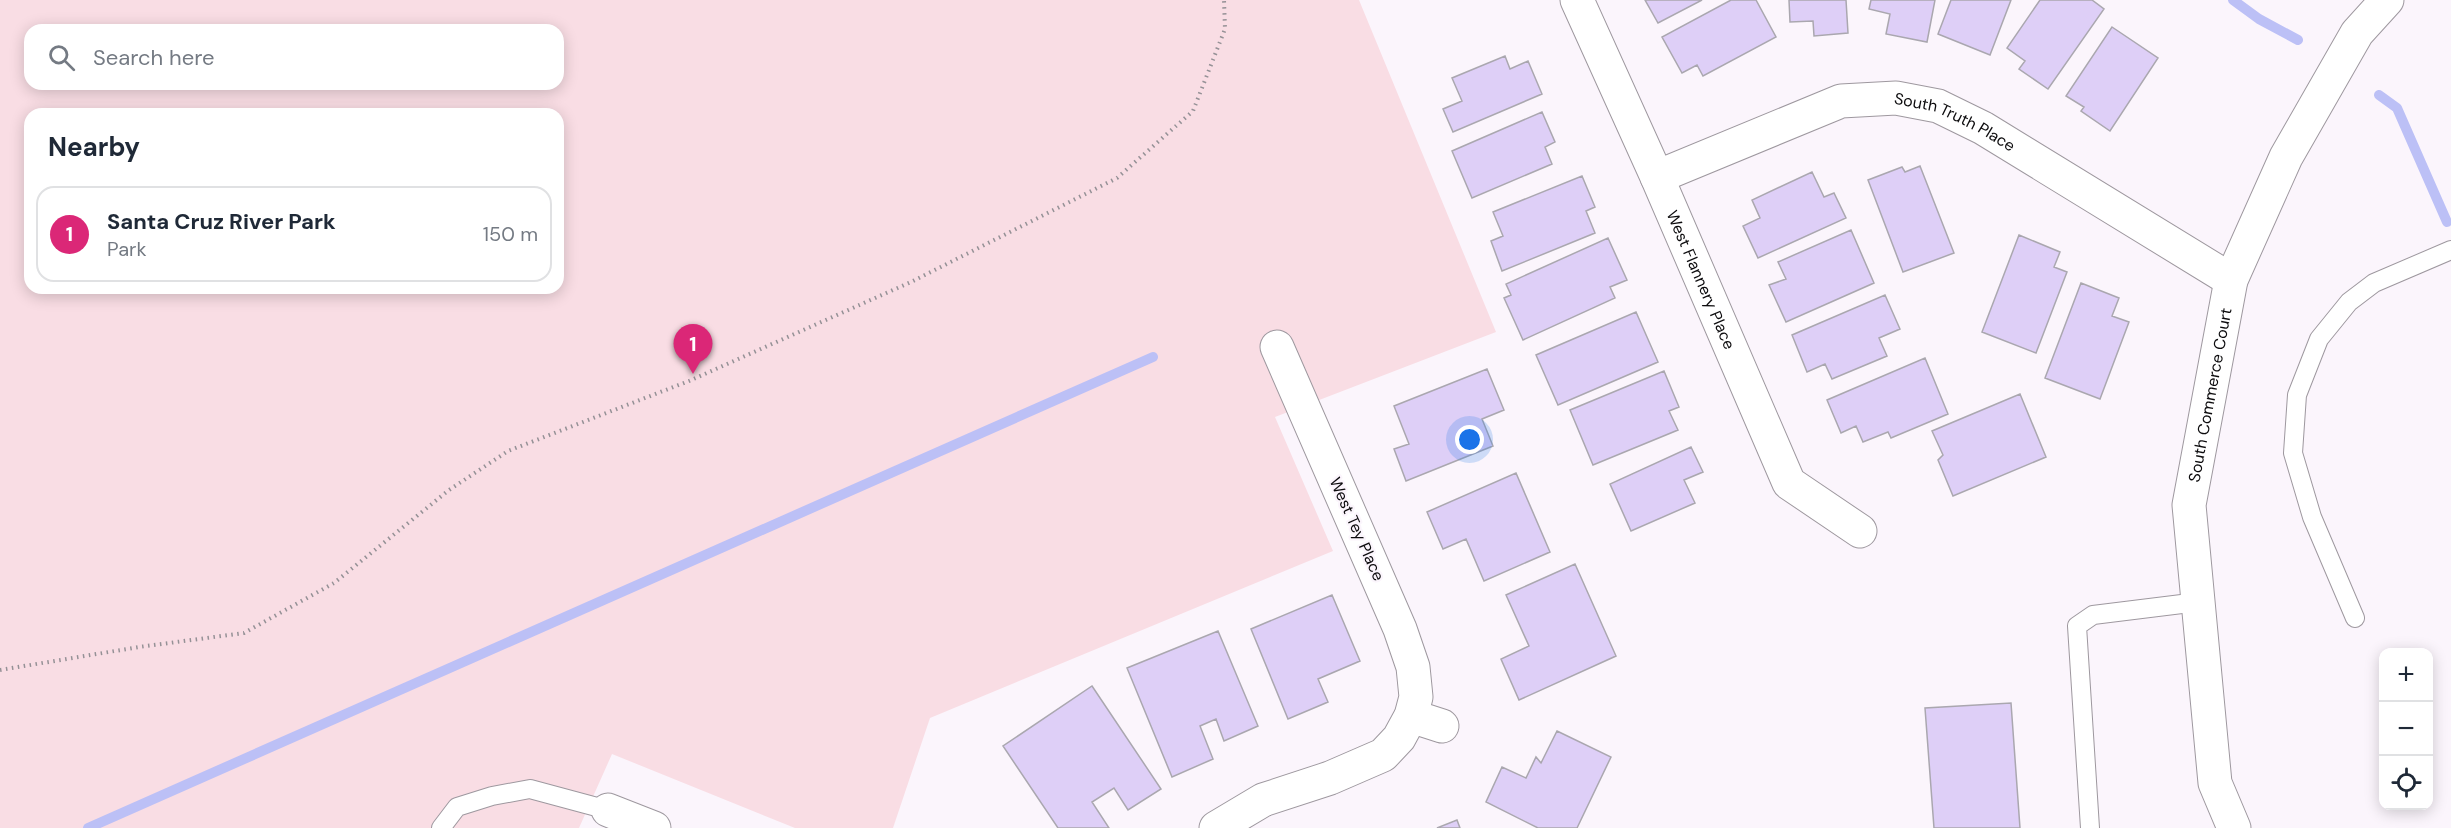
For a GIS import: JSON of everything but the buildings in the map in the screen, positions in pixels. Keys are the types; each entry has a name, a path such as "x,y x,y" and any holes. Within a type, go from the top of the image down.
{"street":[{"name":"West Flannery Place","path":"1577,0 1657,177 1789,483 1860,531"},
{"name":"South Commerce Court","path":"2234,828 2215,783 2189,505 2231,280 2286,157 2357,33 2387,0"},
{"name":"South Truth Place","path":"1657,177 1841,101 1896,98 1938,106 1983,128 2231,280"},
{"name":"West Tey Place","path":"1277,347 1400,629 1413,667 1416,697 1412,716"},
{"path":"1216,828 1263,800 1330,778 1383,754 1399,738 1412,716 1442,726"},
{"path":"608,810 654,828"}],"lane":[{"path":"2355,618 2312,517 2293,453 2297,395 2319,339 2349,302 2374,282 2451,250"},
{"path":"2090,828 2077,626 2093,615 2198,602"},
{"path":"441,828 457,807 492,796 530,789 608,810"}],"path":[{"path":"0,670 128,648 244,633 334,583 448,490 508,451 688,381 911,282 1117,178 1193,111 1225,29 1224,0"}],"shaded area":[{"path":"0,0 1359,0 1496,332 1275,417 1333,551 930,718 893,828 795,828 612,754 579,828 0,828"}],"waterway":[{"path":"2233,0 2259,19 2298,40"},
{"path":"2379,95 2397,108 2447,222"},
{"path":"88,828 1153,357"}],"place":[{"name":"Santa Cruz River Park","path":"693,374"}]}
